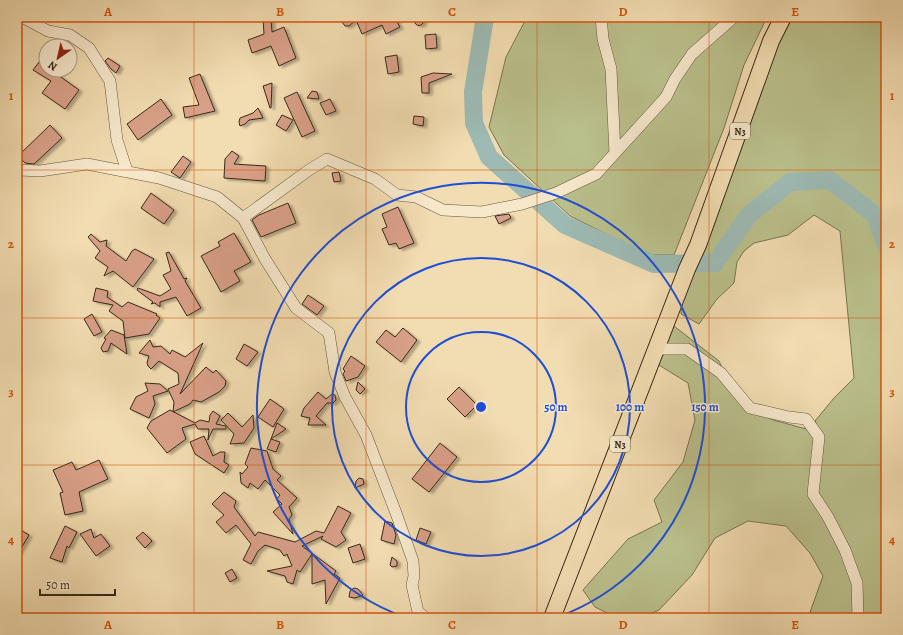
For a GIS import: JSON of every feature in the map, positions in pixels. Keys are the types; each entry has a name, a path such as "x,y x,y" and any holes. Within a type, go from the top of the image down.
{"highway":[{"name":"N3","path":"552,618 687,269 698,245 771,41 783,17"}],"street":[{"path":"22,17 48,31 70,35 89,48 110,81 117,140 127,171"},
{"path":"601,17 603,39 611,69 615,153"},
{"path":"243,218 309,170 327,159 375,179 397,195 416,197 443,210 482,212 522,204 556,193 596,174 666,97 674,79 692,54 734,17"},
{"path":"17,171 40,171 87,164 127,171 159,178 217,197 243,218 265,260 296,308 329,333 335,372 344,397 366,435 396,513 413,561 414,576 412,586 418,612 426,618"},
{"path":"657,349 687,349 721,373 750,408 789,417 806,419 819,436 813,494 838,537 857,583 858,618"}],"green space":[{"path":"527,17 767,17 744,65 724,128 674,255 649,255 570,216 504,155 489,127 506,57"},
{"path":"788,17 886,17 886,618 808,618 823,576 810,553 786,526 748,521 715,538 692,575 659,610 641,618 617,618 595,607 583,590 628,539 662,522 654,500 683,462 695,420 688,383 654,362 670,323 719,361 738,402 773,420 810,430 824,442 815,421 834,398 854,378 840,231 814,215 788,235 754,243 744,251 737,262 734,283 717,299 699,324 681,314 683,270"}],"building":[{"path":"344,17 402,17 396,20 400,27 386,34 382,25 362,34 356,20 349,26 345,26 342,22"},
{"path":"417,17 421,17 423,21 421,25 417,25 415,23 415,19"},
{"path":"263,18 271,18 272,32 284,27 296,58 279,66 271,46 252,53 248,40 264,34"},
{"path":"436,34 437,48 426,49 425,35"},
{"path":"397,55 399,72 388,74 385,57"},
{"path":"108,58 120,66 116,73 105,61"},
{"path":"38,63 38,73 33,70"},
{"path":"433,73 452,74 429,83 429,93 422,93 421,77"},
{"path":"200,74 215,111 185,118 183,107 199,105 189,78"},
{"path":"46,78 62,78 79,90 65,109 42,93 51,81"},
{"path":"272,83 271,108 270,108 263,86"},
{"path":"312,91 317,92 319,99 307,98"},
{"path":"297,92 315,131 302,137 284,98"},
{"path":"161,99 172,115 138,140 127,124"},
{"path":"330,99 336,111 326,115 320,103"},
{"path":"258,108 263,118 249,120 240,126 240,118 253,113"},
{"path":"282,115 293,120 286,131 276,125"},
{"path":"414,116 424,117 423,126 413,124"},
{"path":"50,125 62,138 34,164 25,163 18,156"},
{"path":"232,151 239,156 234,164 266,166 265,181 224,178 225,159"},
{"path":"183,156 191,162 180,178 171,172"},
{"path":"339,172 341,181 334,182 332,173"},
{"path":"151,193 174,210 164,224 141,208"},
{"path":"288,203 296,223 261,237 252,220 259,215"},
{"path":"398,207 414,243 399,249 396,243 389,245 382,229 387,227 382,214"},
{"path":"509,214 511,218 499,224 495,216"},
{"path":"234,233 251,262 234,271 240,281 221,292 201,256 220,246 218,242"},
{"path":"91,234 100,242 107,240 106,246 126,261 135,249 154,259 133,287 113,271 104,276 108,267 95,258 100,251 88,237"},
{"path":"169,252 184,279 187,278 185,281 201,308 187,316 176,297 160,302 160,307 155,303 151,304 153,302 137,290 138,288 160,296 171,289 163,275 171,271 166,253"},
{"path":"96,288 108,291 107,297 122,307 128,302 157,314 156,315 160,318 149,334 125,338 123,321 109,311 113,305 93,301"},
{"path":"308,295 324,306 317,315 302,304"},
{"path":"92,314 102,332 94,336 84,319"},
{"path":"403,328 417,340 401,362 376,342 386,330 395,337"},
{"path":"111,330 124,335 127,354 111,343 108,351 103,352 101,348 106,339 104,338"},
{"path":"150,340 153,347 161,346 170,354 172,350 185,357 203,343 180,394 206,367 213,373 216,370 226,381 225,386 219,392 201,402 193,400 190,404 173,412 174,402 168,389 179,384 178,373 159,361 151,369 148,366 147,363 149,356 139,353"},
{"path":"244,344 258,352 247,366 236,359"},
{"path":"351,356 365,366 358,377 346,381 343,374 345,371 343,369"},
{"path":"358,382 365,389 360,394 356,390"},
{"path":"145,383 160,384 168,391 153,396 155,404 149,418 130,409 136,397 148,391"},
{"path":"459,387 477,405 465,417 447,399"},
{"path":"318,392 326,399 332,394 335,395 336,400 333,403 327,403 316,416 326,425 308,425 310,418 301,416 304,408"},
{"path":"270,399 284,409 273,427 258,417"},
{"path":"170,410 195,423 200,420 209,422 210,415 213,411 220,416 216,424 226,426 226,429 213,429 208,440 209,429 198,429 195,424 182,428 186,439 167,453 147,428 151,421"},
{"path":"228,413 242,427 253,415 254,428 244,443 230,444 234,434 221,420"},
{"path":"277,423 286,429 271,439"},
{"path":"204,436 213,456 220,452 225,452 224,462 229,465 224,473 195,454 190,442"},
{"path":"271,439 280,442 276,452 267,449"},
{"path":"440,443 457,457 429,492 412,479"},
{"path":"251,448 267,451 273,469 281,476 277,480 297,498 289,507 292,515 289,519 293,534 273,512 282,504 277,499 280,495 265,480 258,489 250,483 248,488 241,483 240,472 242,474 248,467 245,464"},
{"path":"99,460 108,479 79,492 83,511 65,515 60,493 63,492 53,470 72,462 76,470"},
{"path":"359,478 363,479 364,484 355,488 356,481"},
{"path":"224,492 236,501 234,507 255,536 258,532 295,542 316,531 324,533 338,506 351,513 341,532 346,540 336,547 321,539 323,536 302,546 336,571 334,574 340,578 326,604 325,580 312,584 312,554 300,572 297,570 293,584 287,582 285,576 267,571 292,566 287,554 284,556 280,550 265,545 258,551 251,564 243,560 251,544 236,525 226,533 216,522 224,515 212,504"},
{"path":"385,521 392,523 396,535 394,544 381,540"},
{"path":"65,526 77,532 69,548 67,546 62,562 50,558"},
{"path":"17,528 29,535 17,555"},
{"path":"420,528 431,532 426,544 416,540"},
{"path":"91,529 94,538 101,534 110,546 96,556 80,534"},
{"path":"143,532 152,541 145,548 136,538"},
{"path":"360,544 365,559 353,563 348,548"},
{"path":"392,557 397,561 397,566 392,567 390,565"},
{"path":"232,569 237,578 230,582 225,573"},
{"path":"354,588 358,589 363,595 355,598 349,597 350,591"}],"waterway":[{"path":"485,17 473,92 474,123 489,157 565,225 654,264 715,263 749,215 790,182 830,180 876,216 886,245"}]}
